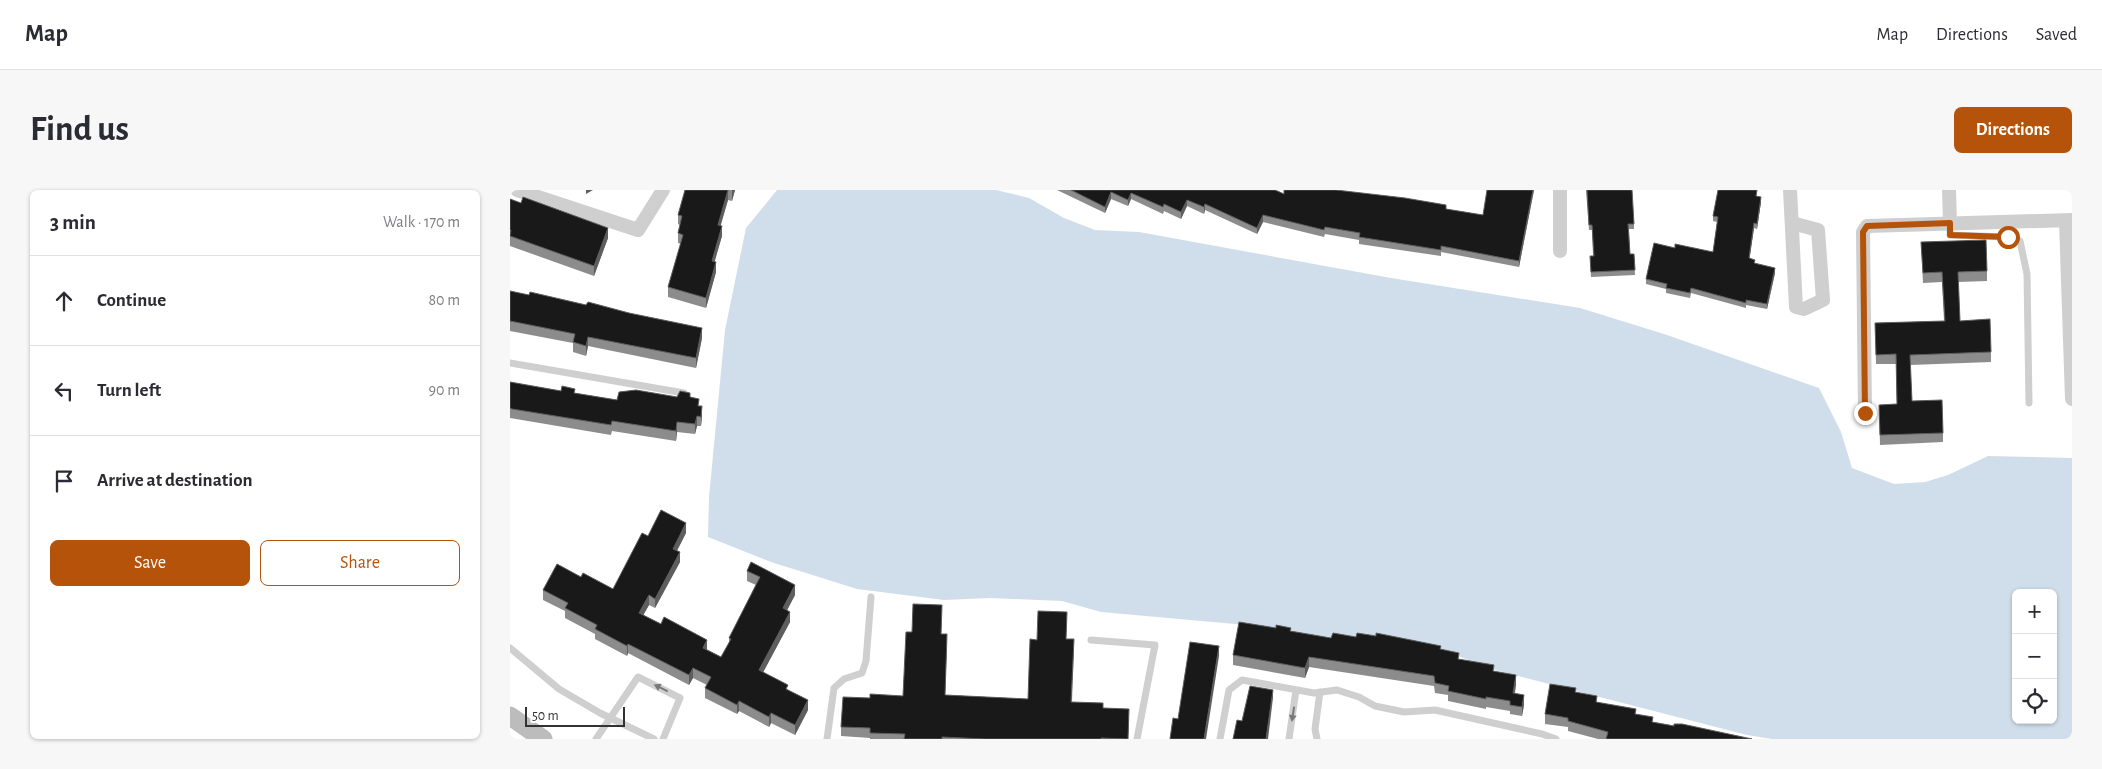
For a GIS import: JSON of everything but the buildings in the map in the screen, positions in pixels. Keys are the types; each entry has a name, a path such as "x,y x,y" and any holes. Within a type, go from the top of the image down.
{"street":[{"path":"518,190 550,196 638,230 663,190"},
{"path":"1560,190 1560,251"},
{"path":"1790,190 1796,307 1804,309 1823,300 1818,230 1792,223"},
{"path":"1949,190 1950,223"},
{"path":"1865,413 1863,232 1867,226 2069,221 2072,399"},
{"path":"510,716 543,739"}],"lane":[{"path":"1950,223 1950,235 2008,237 2020,241 2026,274 2029,403"},
{"path":"510,363 684,393"},
{"path":"827,739 834,688 844,679 862,673 866,661 871,597"},
{"path":"1091,640 1154,645 1137,739"},
{"path":"510,648 559,689 654,739"},
{"path":"596,739 609,717 638,677 680,698 663,739"},
{"path":"1220,739 1229,690 1242,680 1296,690 1320,692 1337,690 1359,697 1375,706 1404,712 1435,710 1542,734 1556,739"},
{"path":"1289,739 1296,690"},
{"path":"1317,739 1315,729 1320,692"}],"water":[{"path":"777,190 996,190 1029,198 1064,218 1095,230 1139,232 1391,278 1580,308 1664,334 1819,388 1841,432 1852,468 1894,484 1925,482 1948,475 1988,456 2072,458 2072,739 1772,739 1747,735 1495,670 1428,645 1318,636 1235,624 1101,612 1062,601 990,598 944,600 857,589 771,562 708,537 709,497 725,330 746,228"}],"route":[{"path":"1865,413 1862,320 1863,232 1867,226 1950,223 1950,235 2008,237"}]}
